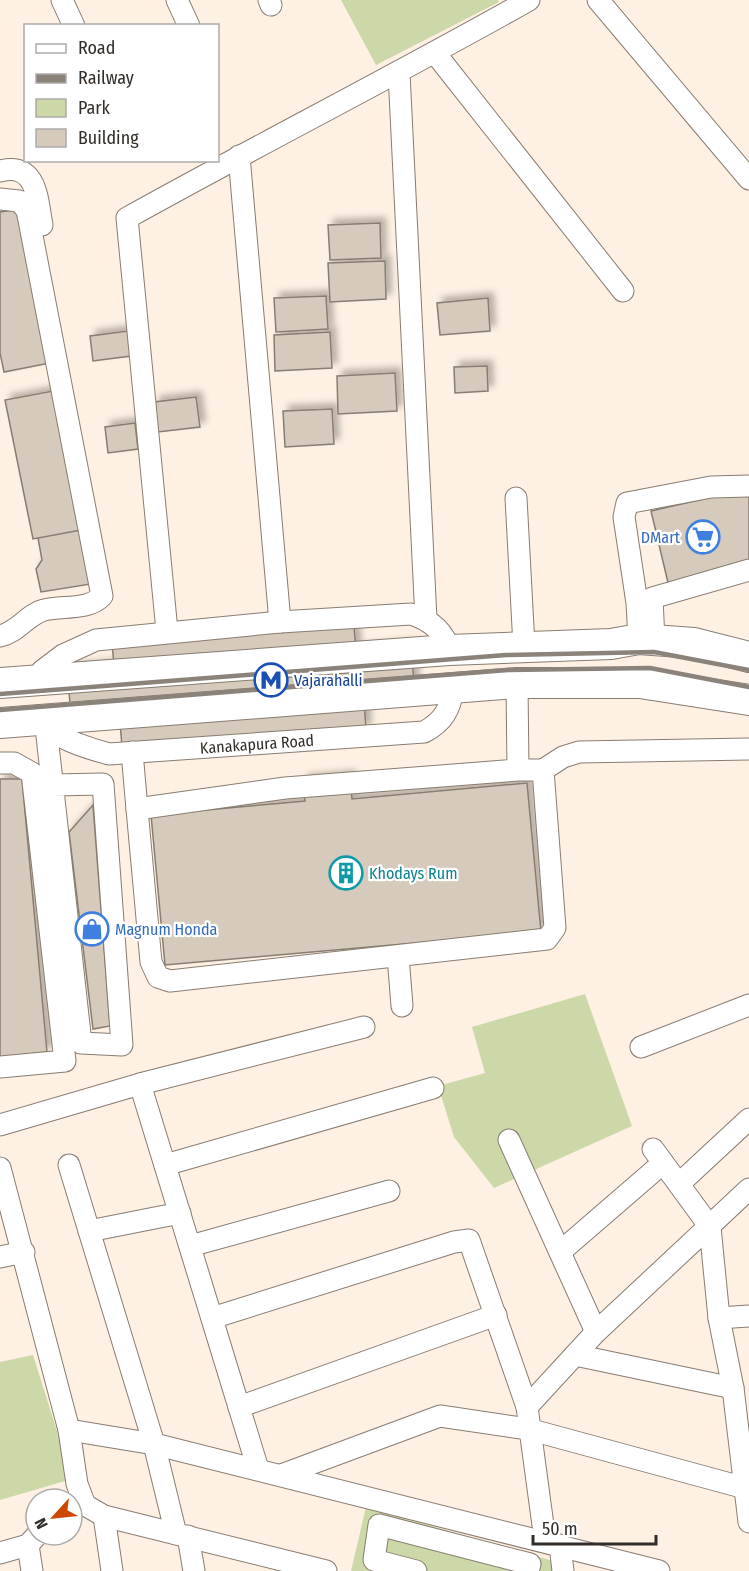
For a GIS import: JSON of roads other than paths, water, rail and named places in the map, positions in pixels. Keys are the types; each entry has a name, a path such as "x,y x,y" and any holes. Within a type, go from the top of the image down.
{"highway":[{"path":"4,677 42,679 455,650 611,644 646,640 694,643 749,657"},
{"path":"455,650 459,687"},
{"path":"0,723 44,723 517,682 640,683 749,700"}],"street":[{"path":"62,0 73,24"},
{"path":"177,0 188,24"},
{"path":"167,631 128,218 239,156 399,74 529,0"},
{"path":"598,0 749,179"},
{"path":"435,52 623,291"},
{"path":"399,74 426,619"},
{"path":"239,156 280,622"},
{"path":"0,171 13,168 27,174 34,183 44,235"},
{"path":"0,199 19,201 27,210 102,596 98,600 82,605 42,610 21,627 0,636"},
{"path":"50,263 68,356 59,375"},
{"path":"646,640 624,517 627,503 711,487 749,486"},
{"path":"516,498 524,646"},
{"path":"646,640 652,598 749,570"},
{"path":"42,679 42,671 63,655 96,640 167,631 280,622 411,614 426,619 455,650"},
{"path":"517,682 518,770"},
{"name":"Kanakapura Road","path":"44,723 82,747 109,754 424,732 440,724 459,687"},
{"path":"44,723 53,785 81,1043 122,1045 104,784 53,785"},
{"path":"137,809 285,788 543,770 562,757 579,752 749,749"},
{"path":"132,752 151,962 158,977 170,981 538,941 552,934 555,928 543,770"},
{"path":"0,763 14,762 32,773 65,1061 0,1067"},
{"path":"398,956 402,1006"},
{"path":"641,1047 749,1005"},
{"path":"0,1125 140,1084 364,1027"},
{"path":"140,1084 258,1469"},
{"path":"165,1165 433,1088"},
{"path":"680,1184 749,1119"},
{"path":"509,1140 596,1332"},
{"path":"560,1252 658,1156 680,1184 710,1227 719,1318 738,1394 749,1522"},
{"path":"69,1165 194,1571"},
{"path":"0,1168 24,1252 69,1430 71,1487"},
{"path":"527,1407 596,1332 749,1189"},
{"path":"190,1246 389,1191"},
{"path":"89,1231 180,1213"},
{"path":"212,1318 464,1239 472,1245 527,1407 528,1429 553,1543 563,1571"},
{"path":"0,1257 24,1252"},
{"path":"239,1407 496,1315"},
{"path":"719,1318 749,1316"},
{"path":"575,1355 738,1394"},
{"path":"281,1475 440,1416 528,1429 745,1488"},
{"path":"69,1430 154,1444 659,1571"},
{"path":"84,1503 104,1516 326,1571"},
{"path":"430,1538 437,1514"},
{"path":"104,1516 112,1571"},
{"path":"416,1571 374,1560 379,1525 530,1564 528,1571"},
{"path":"0,1553 24,1544"},
{"path":"32,1571 33,1547"}],"railway":[{"path":"0,694 506,655 654,652 749,670"},
{"path":"0,710 508,670 650,668 749,687"}],"place":[{"name":"DMart","path":"703,537"},
{"name":"Vajarahalli","path":"271,680"},
{"name":"Khodays Rum","path":"346,873"},
{"name":"Magnum Honda","path":"92,929"}]}
